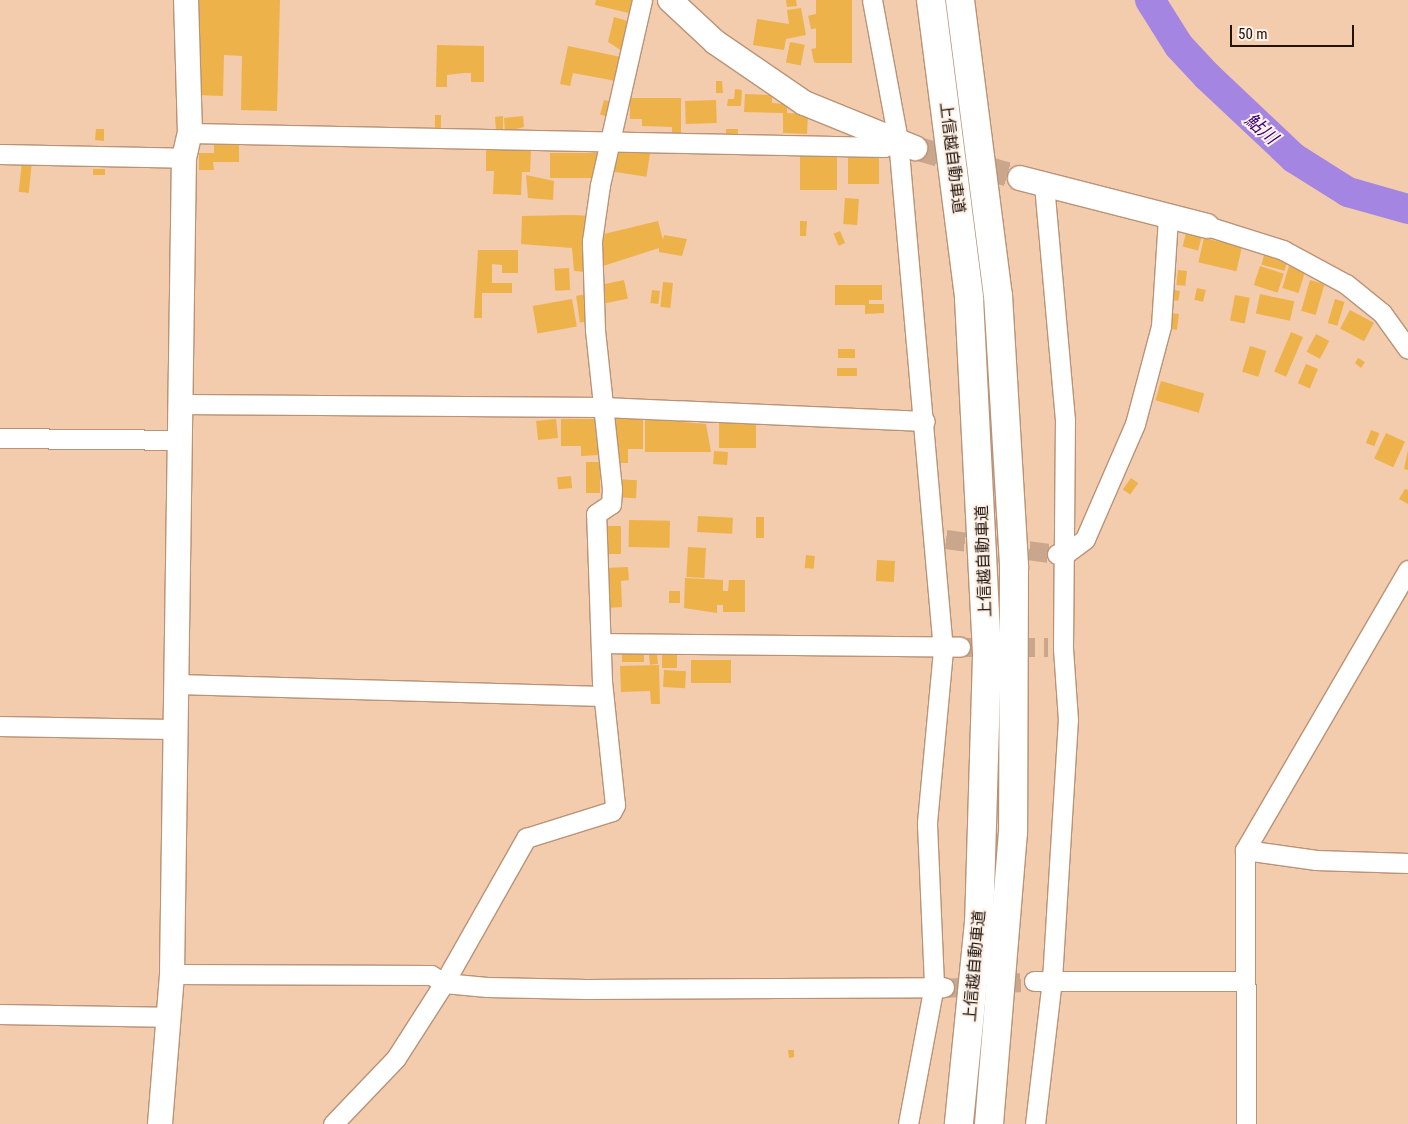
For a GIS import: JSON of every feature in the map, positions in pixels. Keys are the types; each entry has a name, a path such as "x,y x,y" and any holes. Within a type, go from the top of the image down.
{"highway":[{"name":"上信越自動車道","path":"931,0 969,298 986,616 979,922 959,1124"},
{"name":"上信越自動車道","path":"960,0 998,295 1011,468 1015,636 1010,891 989,1124"}],"street":[{"path":"160,1124 172,974 184,158 190,133 186,0"},
{"path":"333,1124 396,1058 444,984 526,838 612,811 616,797 603,696 604,643 596,514 611,504 612,489 603,407 592,241 609,142 642,0"},
{"path":"670,0 715,42 804,103 906,144"},
{"path":"872,0 906,144 925,421 940,538 951,648 927,824 940,986 908,1124"},
{"path":"190,133 884,147 906,144"},
{"path":"0,154 184,158"},
{"path":"1020,178 1168,218 1207,226 1283,250 1346,284 1382,313 1408,349"},
{"path":"1035,1124 1043,981 1068,720 1055,648 1061,555 1065,420 1044,185"},
{"path":"1061,555 1084,539 1135,424 1161,326 1168,218"},
{"path":"180,404 603,407 925,421"},
{"path":"0,438 180,440"},
{"path":"1246,1124 1245,850 1408,570"},
{"path":"604,643 951,648"},
{"path":"176,684 603,696"},
{"path":"0,726 176,729"},
{"path":"1245,850 1316,860 1408,863"},
{"path":"172,974 431,975 444,984 586,989 940,986"},
{"path":"1043,981 1244,982"},
{"path":"0,1014 168,1018"}],"building":[{"path":"199,0 280,0 277,111 241,110 242,56 224,55 223,96 196,95"},
{"path":"596,0 636,0 633,14 595,5"},
{"path":"786,0 796,0 797,6 787,7"},
{"path":"816,0 852,0 852,63 816,63"},
{"path":"801,8 806,35 786,39 784,50 753,45 757,19 789,24 787,10"},
{"path":"816,14 819,28 811,29 808,16"},
{"path":"614,17 631,22 624,52 608,42"},
{"path":"790,42 805,45 801,65 786,63"},
{"path":"437,45 484,46 484,82 471,82 471,73 464,73 447,75 447,87 436,87"},
{"path":"568,46 621,57 616,81 573,73 570,86 560,84"},
{"path":"821,47 824,61 814,63 811,49"},
{"path":"716,81 722,81 723,93 716,93"},
{"path":"735,89 742,90 741,106 727,106 728,99 734,99"},
{"path":"745,94 772,95 772,103 787,104 787,113 808,114 807,134 783,133 783,113 744,112"},
{"path":"630,98 681,98 681,137 672,137 672,127 642,126 642,119 630,119"},
{"path":"604,100 615,103 611,117 600,114"},
{"path":"716,100 717,123 686,124 685,101"},
{"path":"435,115 441,115 441,130 435,130"},
{"path":"503,116 503,130 496,130 495,117"},
{"path":"523,116 524,127 505,132 504,118"},
{"path":"96,129 104,129 104,141 95,140"},
{"path":"726,129 738,129 738,140 726,140"},
{"path":"214,142 239,143 239,162 213,162 214,170 199,170 199,153 214,153"},
{"path":"618,145 651,150 646,177 614,172"},
{"path":"486,148 531,150 530,172 522,172 521,195 493,194 494,171 486,171"},
{"path":"550,153 598,153 598,178 550,178"},
{"path":"800,155 837,155 837,190 800,190"},
{"path":"848,156 879,156 879,184 848,184"},
{"path":"22,161 32,162 29,193 19,192"},
{"path":"93,169 105,169 105,175 93,175"},
{"path":"526,175 554,181 553,200 528,198"},
{"path":"845,198 859,199 857,225 843,224"},
{"path":"522,216 590,216 587,272 574,271 572,248 521,244"},
{"path":"658,221 663,240 664,235 687,239 682,256 659,252 659,248 600,267 604,234"},
{"path":"800,221 807,221 806,236 800,236"},
{"path":"840,231 845,243 839,246 834,234"},
{"path":"1186,233 1202,237 1198,250 1183,247"},
{"path":"1204,238 1242,247 1236,271 1198,262"},
{"path":"478,250 518,250 518,273 502,273 502,265 492,264 492,283 512,283 512,293 482,293 482,318 474,318"},
{"path":"1264,255 1287,261 1285,271 1261,265"},
{"path":"1260,266 1284,274 1278,293 1254,285"},
{"path":"1289,266 1305,271 1299,293 1282,288"},
{"path":"569,268 570,290 555,291 554,269"},
{"path":"1178,270 1187,271 1185,286 1176,285"},
{"path":"624,280 628,299 605,303 602,285"},
{"path":"1310,280 1324,284 1316,315 1301,311"},
{"path":"663,282 673,283 670,308 660,307"},
{"path":"835,285 882,285 882,300 869,300 869,304 884,304 884,313 865,314 865,305 835,305"},
{"path":"1197,288 1206,290 1203,302 1194,300"},
{"path":"652,290 660,291 658,304 650,303"},
{"path":"1174,290 1180,291 1178,301 1172,300"},
{"path":"588,294 592,321 580,322 576,296"},
{"path":"1260,294 1294,301 1290,321 1256,314"},
{"path":"1235,295 1250,298 1245,323 1230,321"},
{"path":"572,299 577,327 537,334 533,306"},
{"path":"1335,299 1345,302 1337,326 1328,323"},
{"path":"1350,310 1374,323 1364,341 1340,329"},
{"path":"1171,313 1179,314 1177,330 1169,329"},
{"path":"1291,332 1303,337 1286,377 1274,372"},
{"path":"1316,334 1329,341 1320,359 1307,352"},
{"path":"1250,346 1266,351 1258,377 1242,372"},
{"path":"838,349 855,349 855,358 838,358"},
{"path":"1358,358 1365,362 1361,368 1355,363"},
{"path":"1306,364 1318,369 1310,388 1298,383"},
{"path":"837,368 857,368 857,376 837,376"},
{"path":"1161,381 1204,393 1199,413 1155,400"},
{"path":"556,419 558,438 538,440 536,421"},
{"path":"561,419 598,419 598,455 581,456 581,446 561,446"},
{"path":"616,419 643,419 643,449 628,449 628,463 616,463"},
{"path":"645,419 706,424 711,452 645,452"},
{"path":"719,420 756,420 756,448 719,448"},
{"path":"1371,430 1379,433 1374,446 1366,443"},
{"path":"1386,433 1405,442 1393,467 1374,458"},
{"path":"1408,450 1408,470 1404,469"},
{"path":"714,451 728,452 727,465 713,464"},
{"path":"586,462 600,462 600,493 586,493"},
{"path":"571,476 572,488 558,489 557,477"},
{"path":"1131,478 1138,483 1130,495 1123,489"},
{"path":"615,479 637,480 636,498 614,497"},
{"path":"1405,489 1408,490 1408,504 1399,499"},
{"path":"698,516 733,518 732,534 697,532"},
{"path":"756,517 764,517 764,538 756,538"},
{"path":"629,520 670,521 670,548 629,547"},
{"path":"601,526 621,526 621,554 601,554"},
{"path":"688,547 706,548 704,578 686,577"},
{"path":"806,555 815,556 814,569 805,568"},
{"path":"877,560 895,561 894,582 876,581"},
{"path":"628,567 629,580 621,581 622,607 607,608 605,568"},
{"path":"685,578 723,580 723,591 728,591 729,580 745,580 745,612 723,612 723,605 717,605 717,613 684,608"},
{"path":"669,591 680,591 680,603 669,603"},
{"path":"622,647 644,647 644,662 622,662"},
{"path":"656,647 658,664 650,665 648,648"},
{"path":"662,650 677,650 677,668 662,668"},
{"path":"691,660 731,660 731,683 691,683"},
{"path":"659,665 660,704 651,704 650,691 621,692 620,666"},
{"path":"664,670 686,671 685,688 663,687"},
{"path":"788,1050 794,1050 794,1057 789,1058"}],"waterway":[{"name":"鮎川","path":"1150,0 1179,46 1207,76 1294,158 1348,192 1408,209"}],"tunnel":[{"path":"915,148 1020,178"},
{"path":"946,539 1057,554"},
{"path":"960,647 1048,647"},
{"path":"946,988 1034,981"}]}
